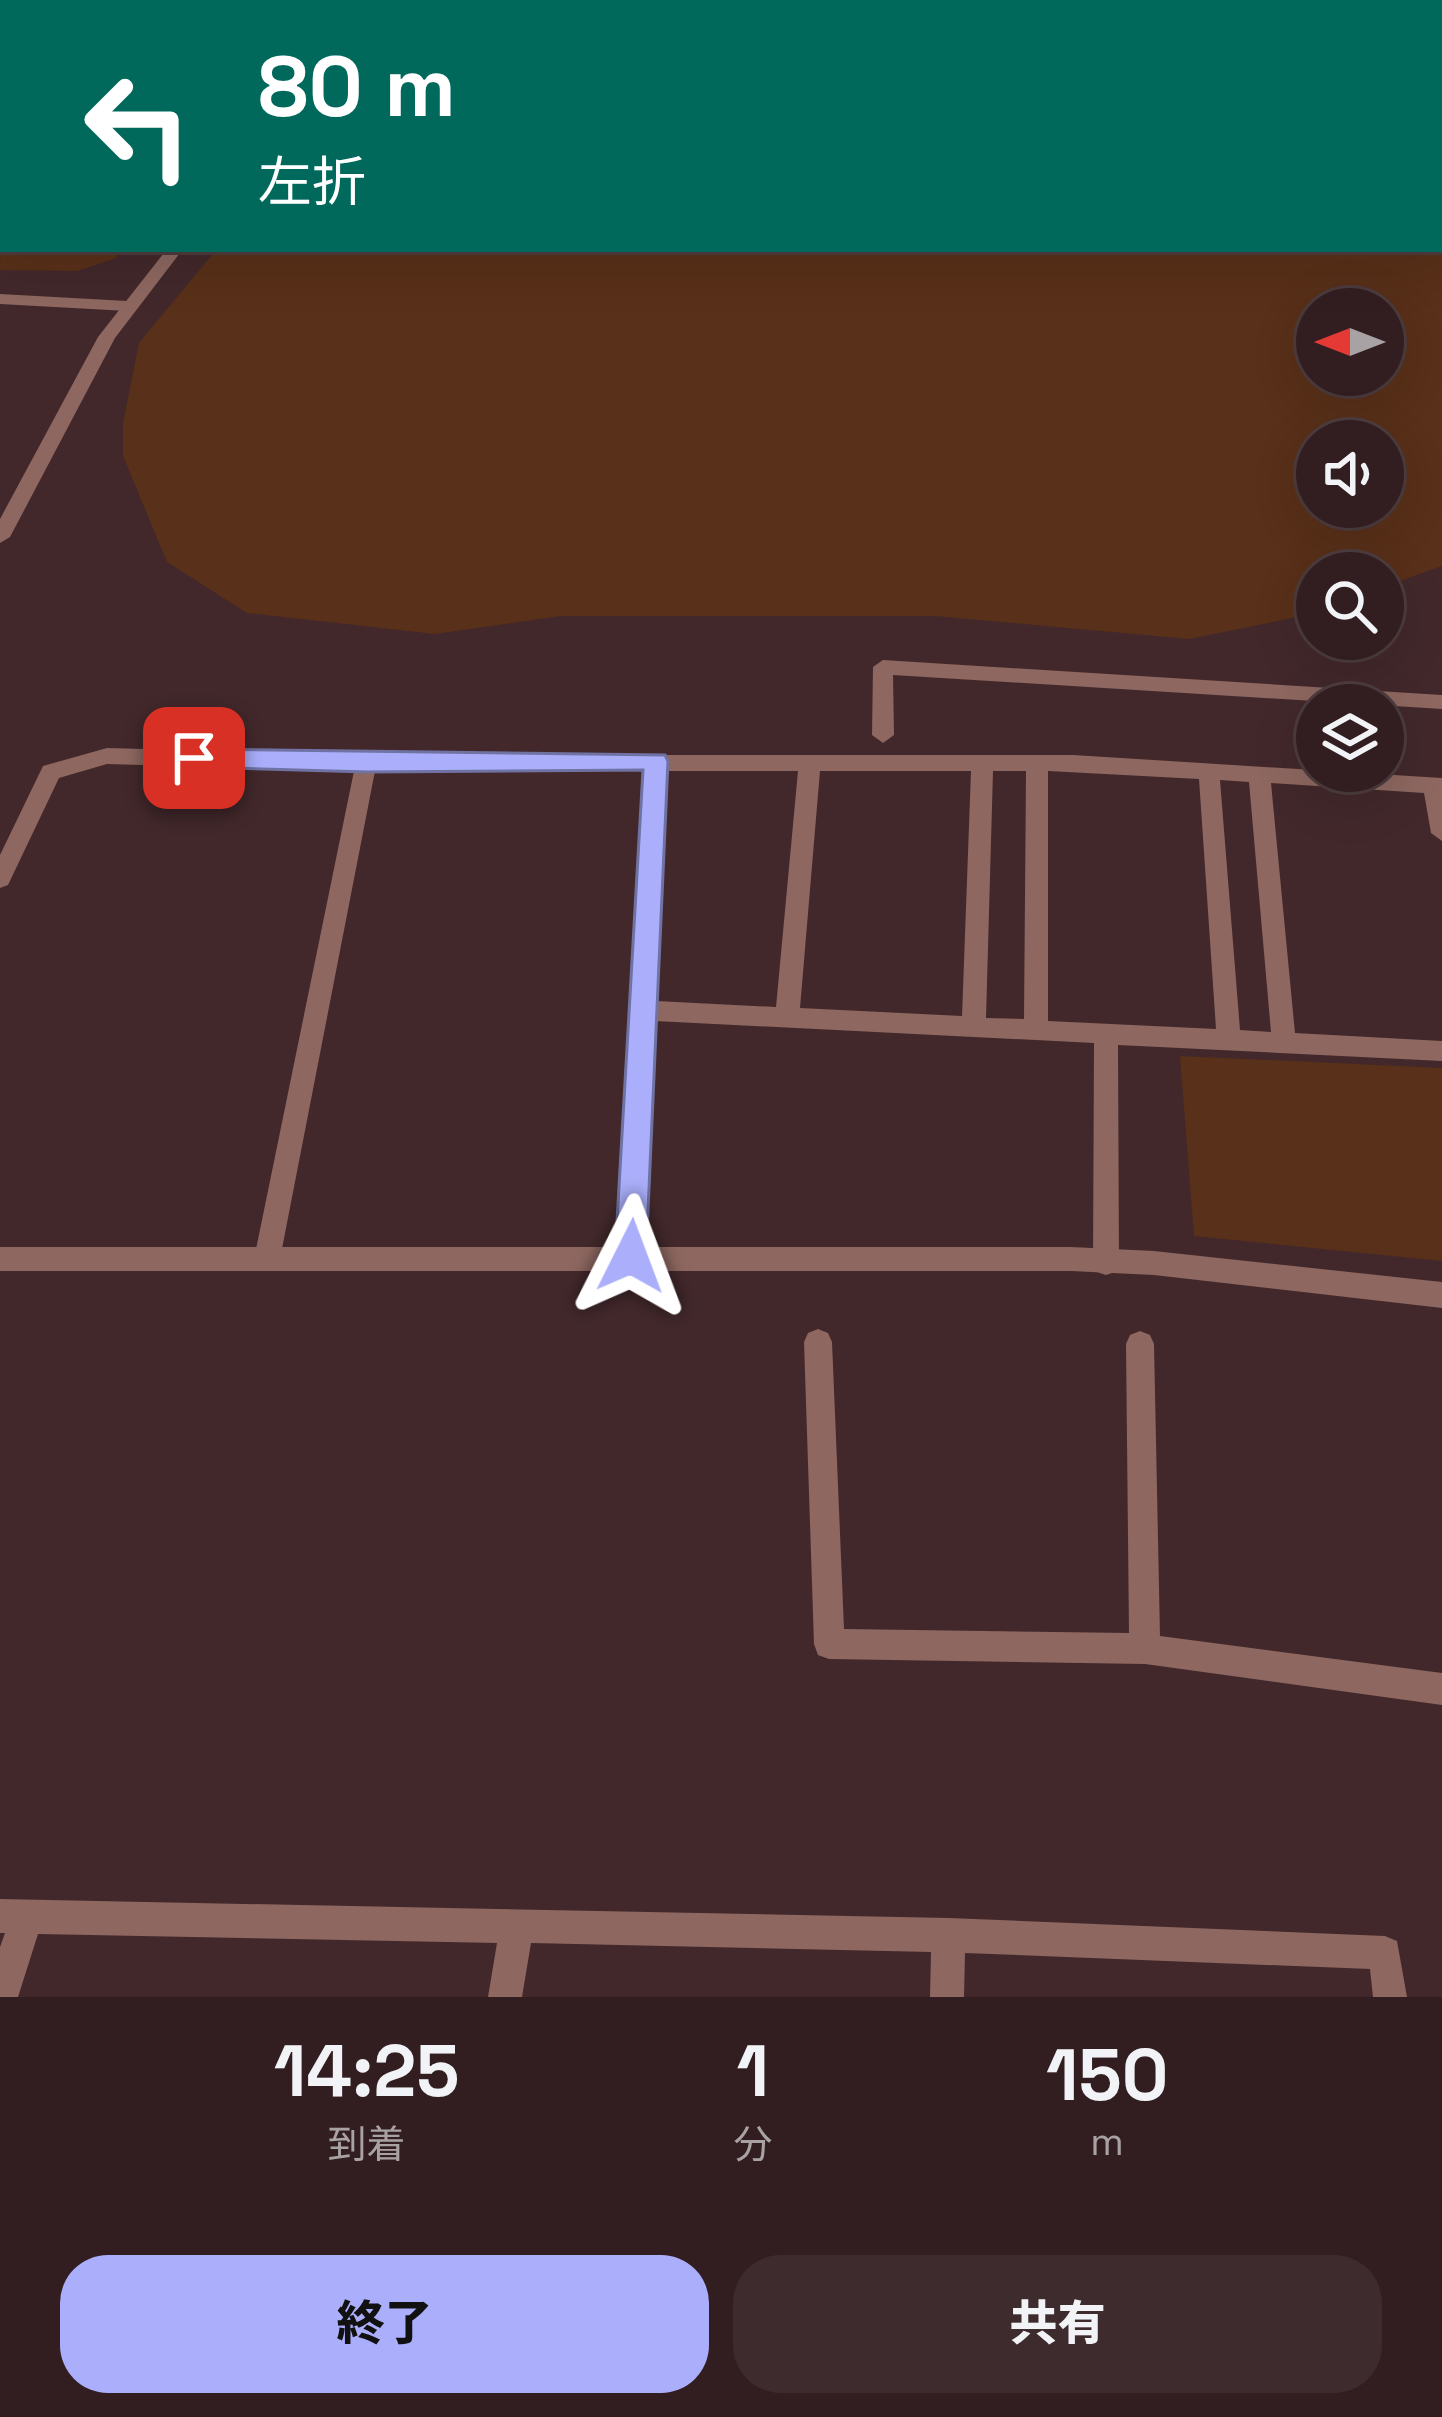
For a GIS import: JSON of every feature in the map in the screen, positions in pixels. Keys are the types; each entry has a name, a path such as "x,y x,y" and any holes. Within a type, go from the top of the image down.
{"street":[{"path":"0,537 79,383 127,306 172,252"},
{"path":"0,299 127,306"},
{"path":"883,735 883,667 1442,702"},
{"path":"0,879 51,772 107,756 367,763 1037,763 1209,772 1438,786 1442,833"},
{"path":"631,1256 656,761"},
{"path":"787,1018 810,762"},
{"path":"267,1259 367,763"},
{"path":"974,1028 982,763"},
{"path":"1036,1030 1037,763"},
{"path":"1209,772 1229,1040"},
{"path":"1259,775 1284,1042"},
{"path":"642,1010 1442,1051"},
{"path":"1106,1034 1106,1263"},
{"path":"0,1259 631,1256 1154,1263 1442,1295"},
{"path":"818,1342 830,1644 1145,1649 1442,1689"},
{"path":"1140,1344 1145,1649"},
{"path":"1,1997 14,1916 950,1935 1385,1953 1390,1997"},
{"path":"505,1997 517,1926"},
{"path":"947,1997 950,1935"}],"shaded area":[{"path":"0,252 119,252 116,258 77,271 0,270"},
{"path":"215,252 1442,252 1442,566 1404,580 1404,552 1296,552 1296,617 1189,639 935,616 560,616 435,634 247,613 167,562 123,456 123,423 139,343"},
{"path":"1180,1056 1442,1068 1442,1261 1194,1236"}],"route":[{"path":"194,758 367,763 656,761 631,1256"}]}
